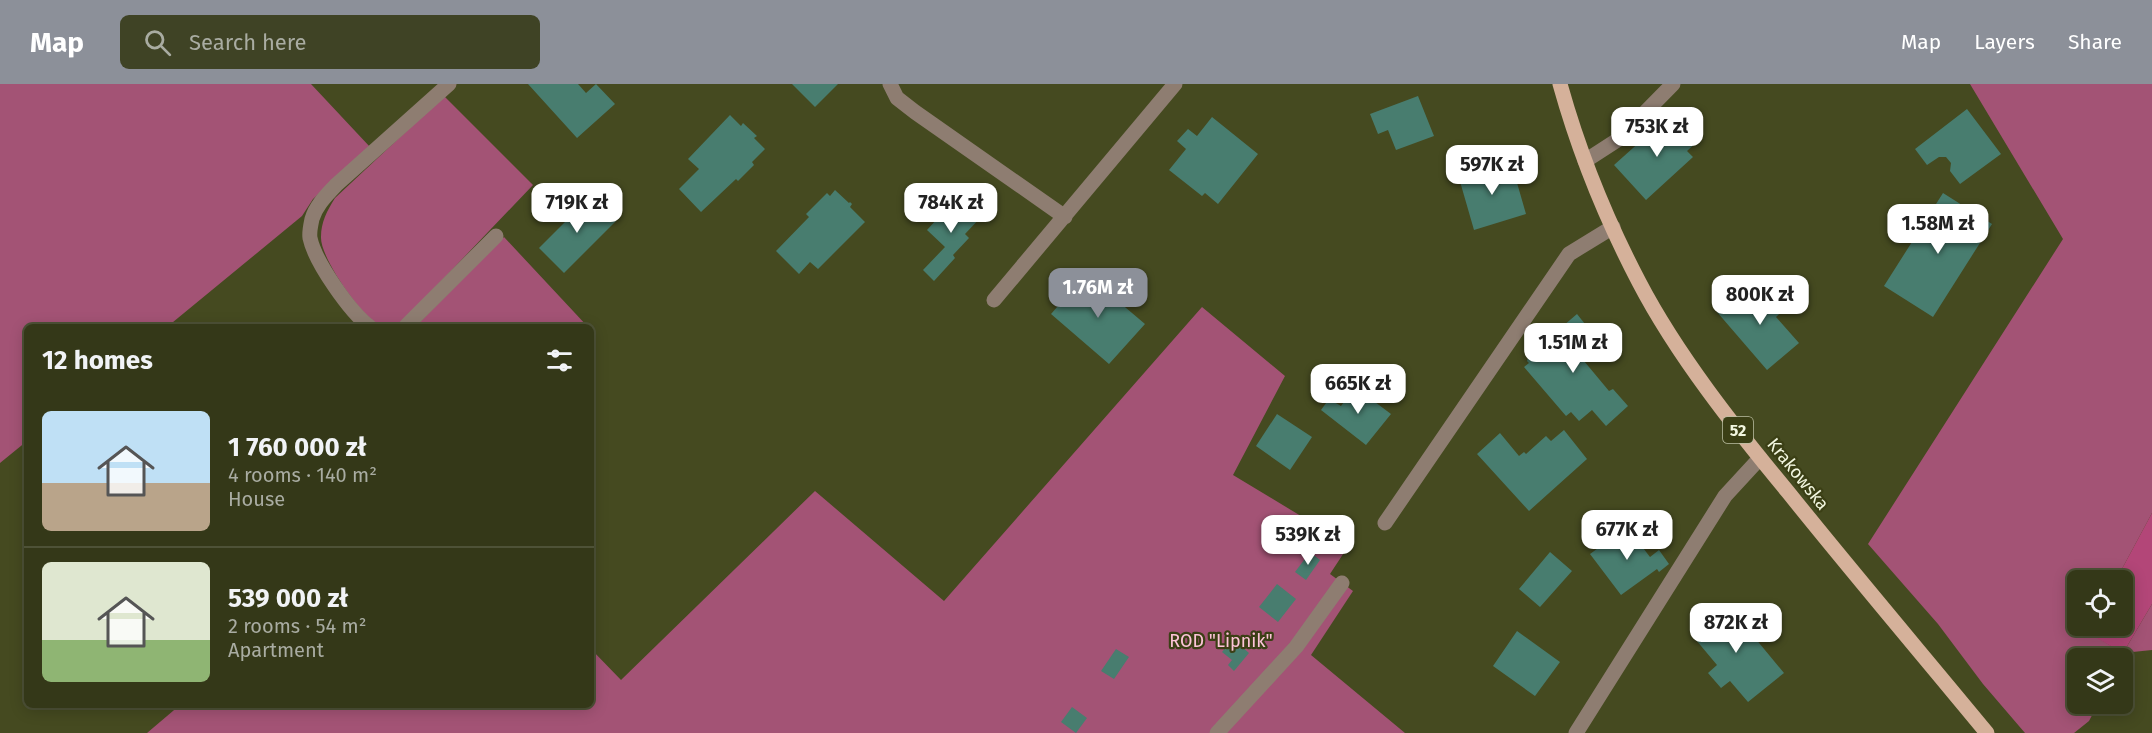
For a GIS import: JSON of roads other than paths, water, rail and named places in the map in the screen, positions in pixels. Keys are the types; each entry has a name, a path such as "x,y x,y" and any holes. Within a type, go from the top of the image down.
{"main road":[{"name":"Krakowska","path":"1560,84 1585,161 1613,226 1639,282 1673,337 1710,393 1760,458 1987,733"}],"street":[{"path":"367,324 349,308 317,256 310,236 312,217 322,200 336,185 448,84"},
{"path":"890,84 897,98 906,105 1065,217"},
{"path":"994,300 1174,84"},
{"path":"1585,161 1619,139 1673,84"},
{"path":"1385,523 1569,254 1613,226"},
{"path":"408,324 496,236"},
{"path":"1576,733 1725,496 1760,458"},
{"path":"1217,733 1296,647 1342,583"}],"park label":[{"name":"ROD \"Lipnik\"","path":"1221,641"}]}
